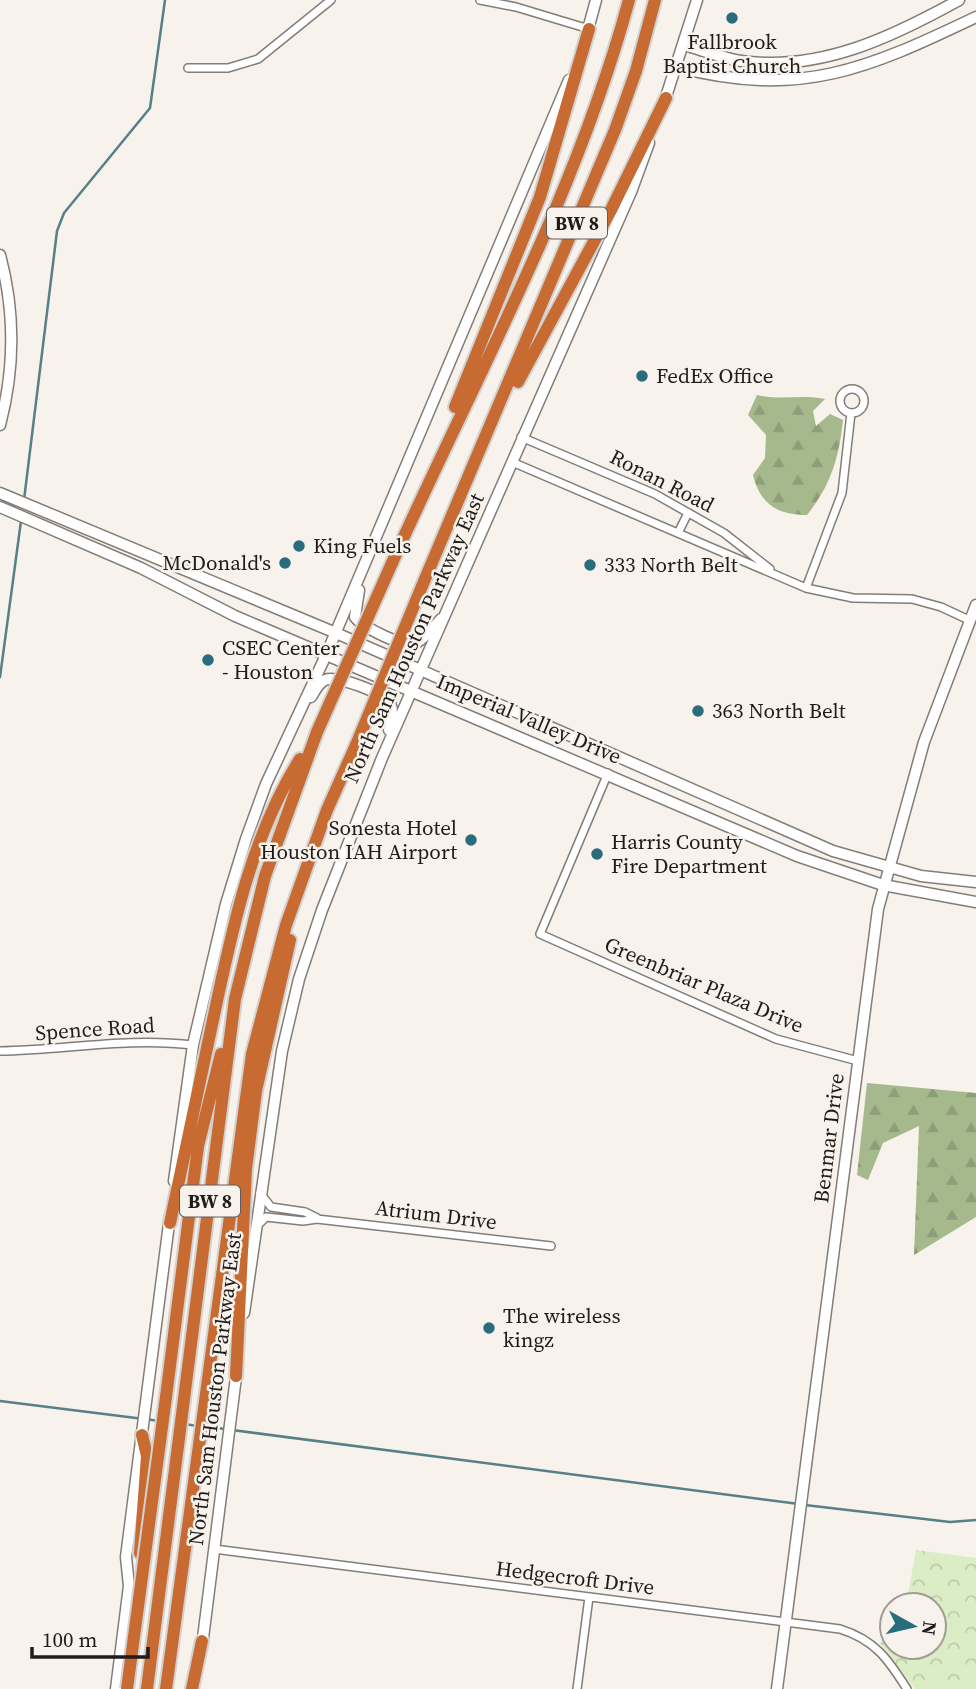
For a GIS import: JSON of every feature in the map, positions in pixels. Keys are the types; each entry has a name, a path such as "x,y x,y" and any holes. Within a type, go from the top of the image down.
{"highway":[{"name":"North Sam Houston Parkway East","path":"147,1689 235,999 265,876 317,732 423,495 520,289 590,119 627,0"},
{"name":"North Sam Houston Parkway East","path":"166,1689 252,1054 268,986 306,867 615,130 636,71 655,0"},
{"path":"423,495 431,465 540,197 589,29"},
{"path":"486,441 611,210 666,98"},
{"path":"170,1223 233,927 254,853 286,781 317,732"},
{"path":"236,1376 246,1169 256,1091 306,867"},
{"path":"128,1689 198,1146 235,999"},
{"path":"128,1689 147,1456 142,1436"},
{"path":"194,1689 202,1641"}],"main road":[{"path":"116,1689 129,1587 126,1557 193,1045 223,914 266,784 336,633 532,174 589,29 596,0"},
{"name":"North Sam Houston Parkway East","path":"202,1641 260,1192 282,1051 299,979 353,827 382,758 631,192 677,67 697,0"},
{"path":"684,45 740,61 801,61 883,40 959,0"},
{"path":"677,67 744,81 831,76 864,67 976,17"},
{"path":"911,27 917,45"},
{"path":"796,79 801,61"},
{"path":"0,255 10,303 12,348 0,425"},
{"name":"Imperial Valley Drive","path":"4,495 421,669 580,742 806,840 859,861 976,883"},
{"name":"Imperial Valley Drive","path":"1,508 141,568 235,616 327,653 797,856 883,886 976,902"},
{"path":"365,562 355,607 355,617 361,625 408,646 417,643 446,614"},
{"path":"180,589 189,572"},
{"name":"Benmar Drive","path":"777,1689 883,886 924,742 976,605"},
{"path":"302,706 321,682 330,679 352,682 387,699 392,717 382,758"},
{"path":"573,759 580,742"}],"street":[{"path":"188,68 228,68 258,59 331,0"},
{"path":"480,0 516,7 589,29"},
{"path":"806,588 842,493 851,413"},
{"name":"Ronan Road","path":"521,437 647,491 688,513 724,533 776,574"},
{"name":"Ronan Road","path":"512,462 806,588 853,598 912,599 941,607 969,620"},
{"path":"678,533 688,513"},
{"name":"Greenbriar Plaza Drive","path":"608,774 540,934 776,1039 858,1061"},
{"name":"Spence Road","path":"0,1051 68,1049 154,1040 193,1045"},
{"name":"Atrium Drive","path":"260,1192 271,1207 305,1212 317,1219"},
{"name":"Atrium Drive","path":"255,1229 266,1217 303,1221 317,1219 551,1246"},
{"name":"Hedgecroft Drive","path":"214,1549 840,1629 864,1638 887,1657 907,1689"},
{"path":"577,1689 589,1597"}],"green space":[{"path":"757,395 825,399 813,411 816,426 830,414 843,420 839,447 828,482 807,515 787,513 771,506 756,485 753,475 765,458 766,435 748,415"},
{"path":"867,1083 976,1093 976,1217 914,1255 919,1126 883,1143 868,1180 857,1175"},
{"path":"916,1550 976,1558 976,1689 915,1689 894,1661 948,1661 948,1591 909,1591"}],"waterway":[{"path":"24,500 57,231 64,213 150,108 165,0"},
{"path":"0,677 21,521"},
{"path":"0,1401 160,1421"},
{"path":"184,1424 198,1426"},
{"path":"205,1427 226,1429"},
{"path":"232,1430 799,1504"},
{"path":"805,1505 950,1522 976,1520"}],"place":[{"name":"Fallbrook Baptist Church","path":"732,18"},
{"name":"FedEx Office","path":"642,376"},
{"name":"King Fuels","path":"299,546"},
{"name":"McDonald's","path":"285,563"},
{"name":"333 North Belt","path":"590,565"},
{"name":"CSEC Center - Houston","path":"208,660"},
{"name":"363 North Belt","path":"698,711"},
{"name":"Sonesta Hotel Houston IAH Airport","path":"471,840"},
{"name":"Harris County Fire Department","path":"597,854"},
{"name":"The wireless kingz","path":"489,1328"}]}
